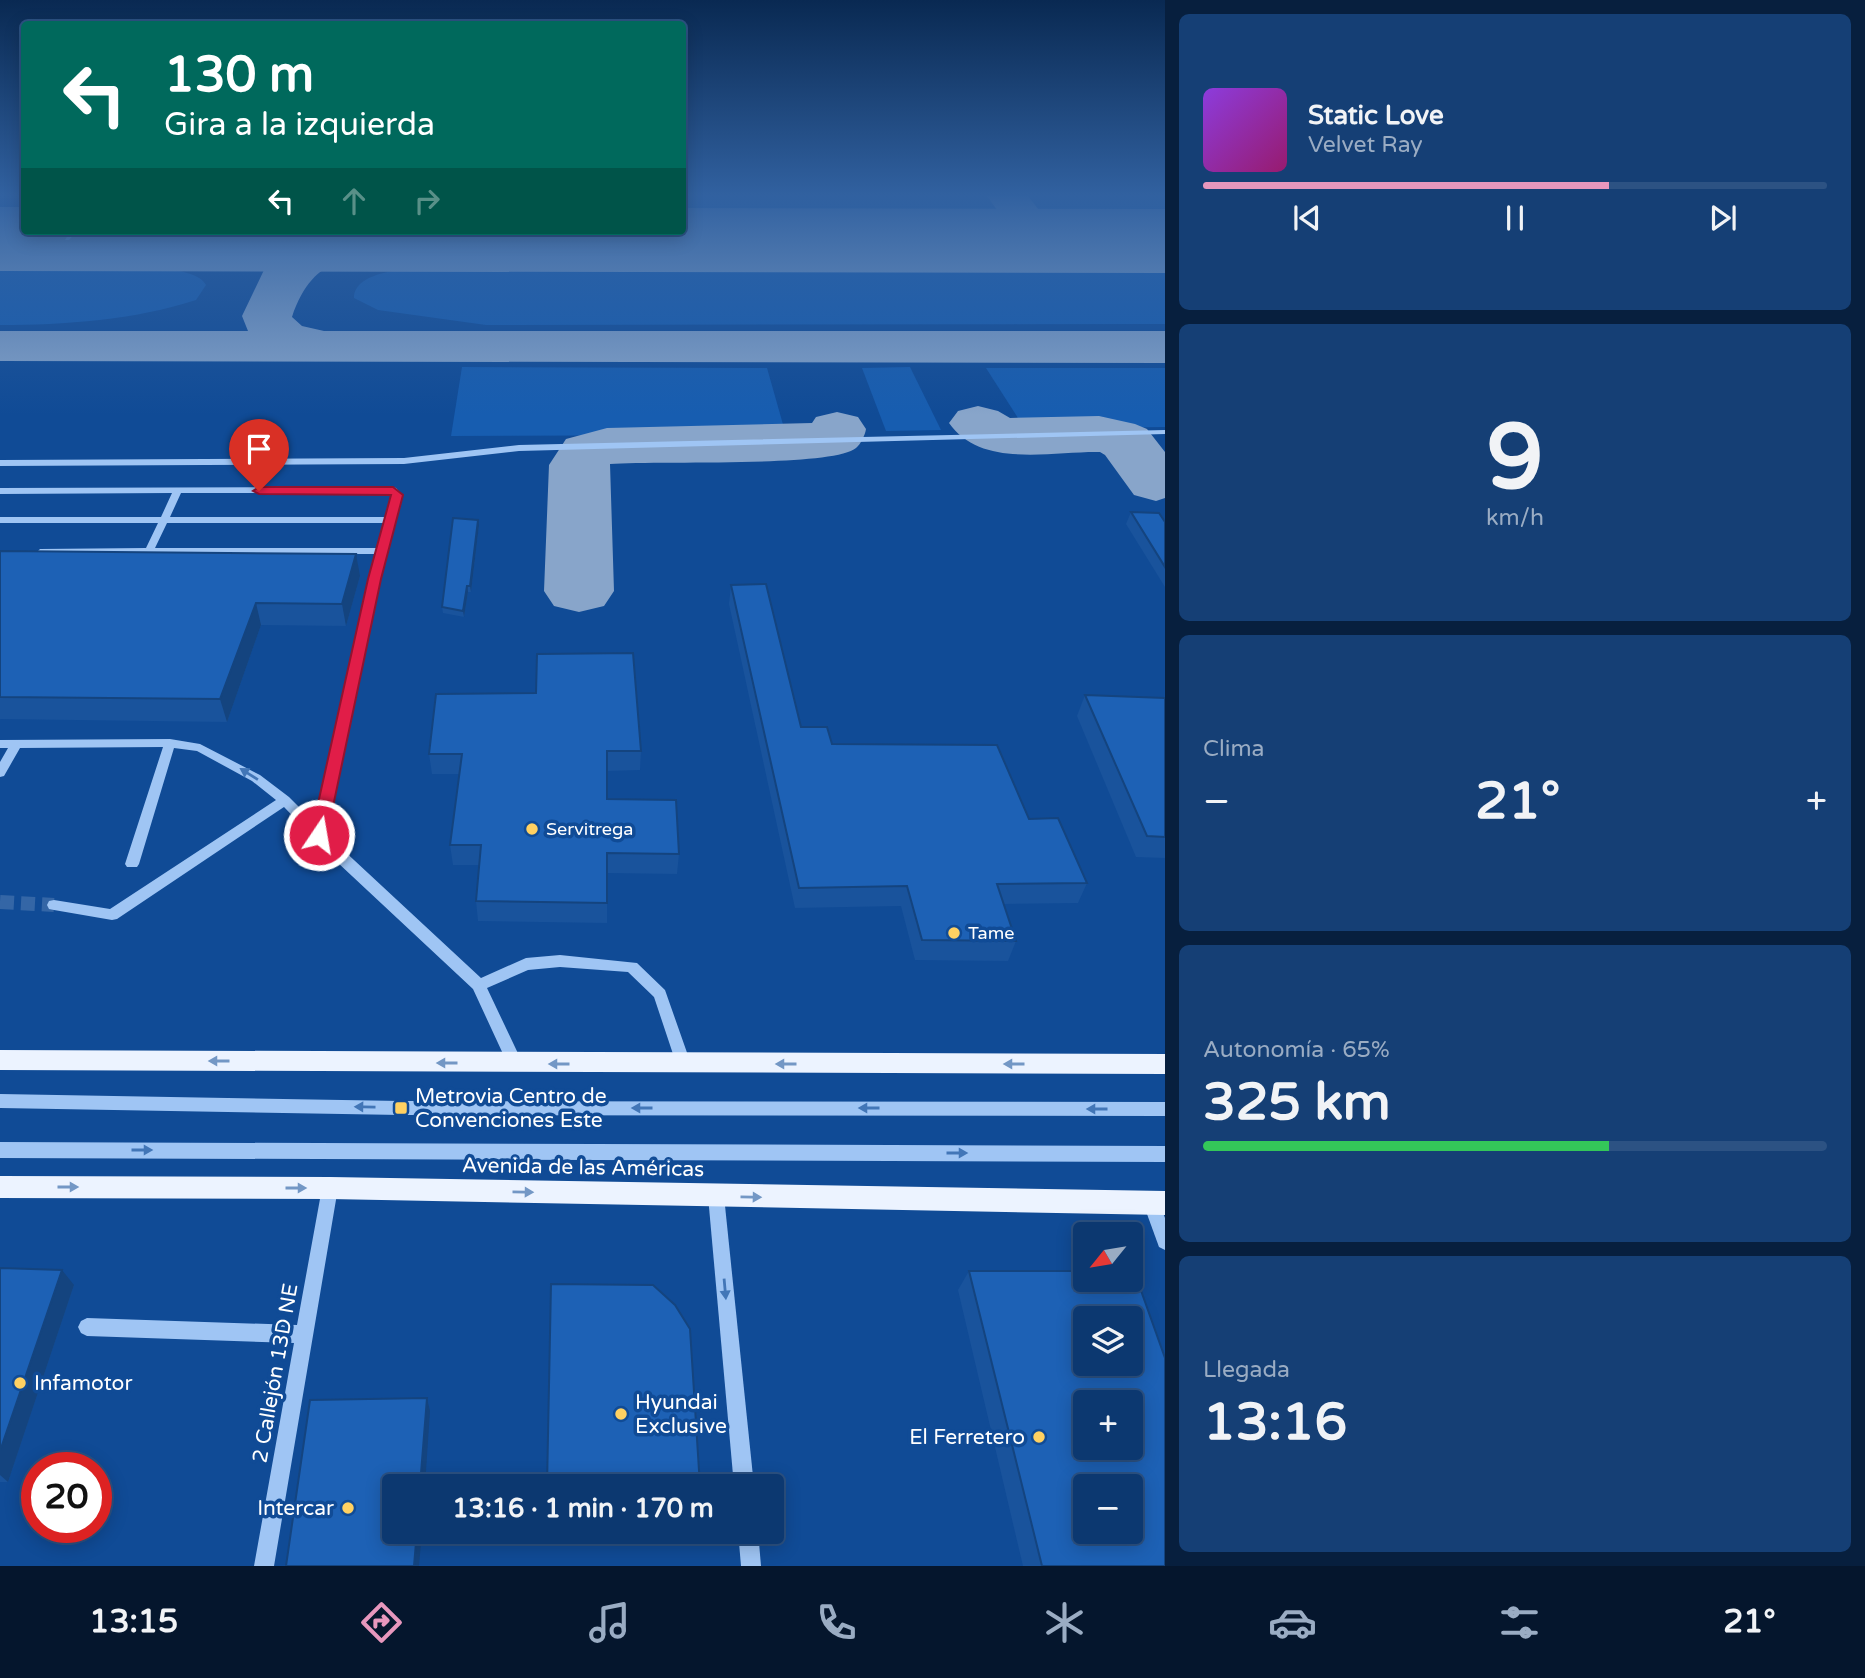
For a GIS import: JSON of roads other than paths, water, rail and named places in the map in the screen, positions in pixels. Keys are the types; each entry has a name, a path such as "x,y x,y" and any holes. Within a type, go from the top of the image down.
{"main road":[{"path":"0,1060 515,1064 1165,1064"},
{"name":"Avenida de las Américas","path":"0,1187 330,1188 1158,1203"}],"street":[{"path":"0,464 404,461 519,448 1165,432"},
{"path":"0,491 393,490 397,496 389,520 319,835"},
{"path":"149,551 178,491"},
{"path":"0,520 389,520"},
{"path":"27,551 382,551"},
{"path":"0,773 17,743"},
{"path":"132,863 170,743"},
{"path":"0,744 170,743 200,748 230,762 285,800 479,985 515,1064"},
{"path":"54,905 112,915 285,800"},
{"path":"479,985 526,964 585,962 632,967 660,994 683,1064"},
{"path":"0,1101 401,1108 1165,1109"},
{"name":"Avenida de las Américas","path":"0,1150 1165,1154"},
{"name":"2 Callejón 13D NE","path":"264,1566 330,1188"},
{"path":"716,1196 743,1474"},
{"path":"1158,1203 1165,1241"},
{"path":"749,1544 751,1566"}],"lane":[{"path":"87,1327 305,1334"}],"tunnel":[{"path":"0,902 54,905"}],"place":[{"name":"Servitrega","path":"532,829"},
{"name":"Tame","path":"954,933"},
{"name":"Metrovia Centro de Convenciones Este","path":"401,1108"},
{"name":"Infamotor","path":"20,1383"},
{"name":"Hyundai Exclusive","path":"621,1414"},
{"name":"El Ferretero","path":"1039,1437"},
{"name":"Intercar","path":"348,1508"}]}
